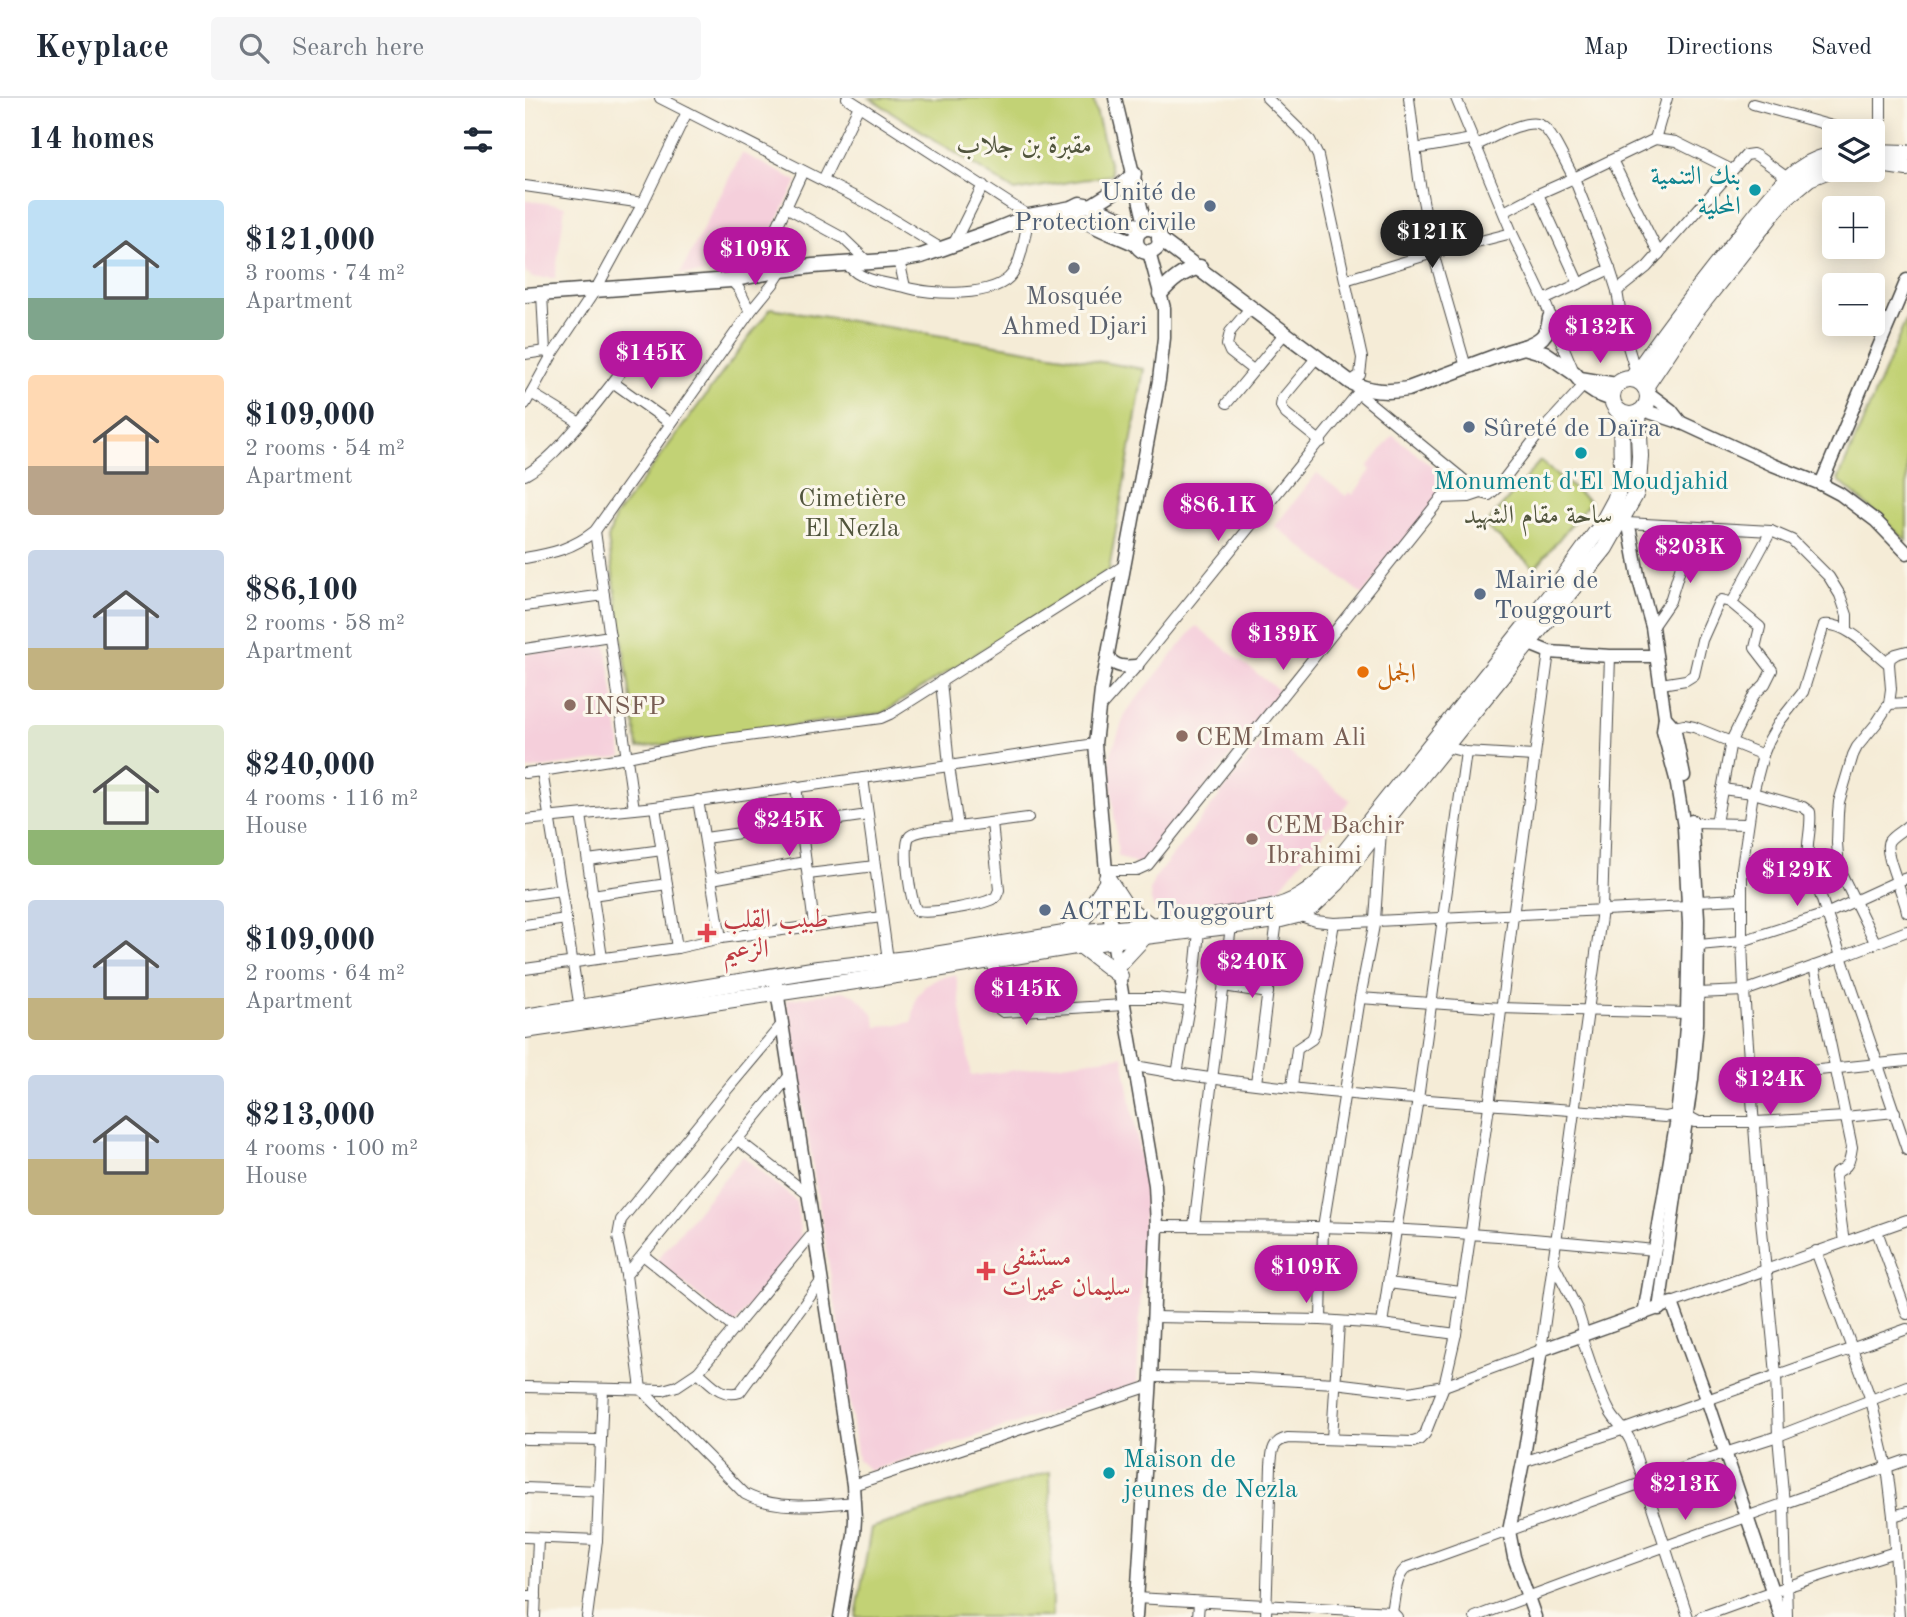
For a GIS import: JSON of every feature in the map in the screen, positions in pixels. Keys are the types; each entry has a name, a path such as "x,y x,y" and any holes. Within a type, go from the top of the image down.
{"main road":[{"path":"1885,150 1907,153"},
{"path":"1885,155 1907,168"},
{"path":"1640,383 1705,279 1789,179 1822,158"},
{"path":"1640,383 1785,198 1809,178 1822,172"},
{"path":"1091,206 1115,191 1134,174"},
{"path":"525,295 731,280 782,270 899,260 921,256 1029,216 1080,204 1154,230 1159,239 1200,267 1357,388 1396,392 1524,347 1543,338 1550,318"},
{"path":"1072,208 1076,215 1088,222 1143,248 1156,248 1159,239"},
{"path":"1143,248 1137,234 1145,229"},
{"path":"1160,294 1177,276 1200,267"},
{"path":"1524,347 1545,353 1582,379 1626,404 1647,402 1640,383"},
{"path":"1080,945 1119,971 1147,932 1281,906 1305,894 1329,872 1415,766 1605,548 1625,521 1639,484 1640,456 1622,380 1640,383"},
{"path":"525,1030 776,985 888,960 916,958 1064,934 1199,931 1297,915 1313,905 1337,883 1446,747 1479,704 1601,526 1615,500 1622,471 1626,404"},
{"path":"1064,934 1082,920 1107,877 1126,907 1147,932"},
{"path":"525,1017 993,960 1080,945 1112,935"}],"street":[{"path":"660,98 823,180 947,247 983,185"},
{"path":"847,98 1029,216 1016,268 1011,277 979,290 946,293 920,291 856,274 847,264"},
{"path":"1115,98 1145,229"},
{"path":"1098,710 1137,667 1321,442 1357,388 1362,358 1315,146 1267,98"},
{"path":"1409,98 1433,253 1466,367"},
{"path":"1357,388 1459,476 1481,493 1489,495 1582,379 1550,318 1456,98"},
{"path":"1655,139 1667,98"},
{"path":"1878,119 1881,98"},
{"path":"1753,104 1822,123"},
{"path":"823,180 859,106"},
{"path":"525,404 549,353 596,289 643,203 687,112"},
{"path":"1415,149 1473,143 1528,123 1544,127 1574,178 1610,269 1617,291 1624,333 1640,383 1682,423"},
{"path":"1504,212 1655,139 1675,142 1732,170"},
{"path":"1617,291 1659,254 1742,158 1753,154 1789,179"},
{"path":"1612,160 1659,254"},
{"path":"755,274 803,171"},
{"path":"525,186 643,203"},
{"path":"1538,194 1579,284"},
{"path":"786,207 843,238 868,262"},
{"path":"1345,280 1433,253 1512,233"},
{"path":"1136,1617 1151,1381 1157,1226 1155,1185 1112,935 1095,744 1098,710 1163,354 1164,308 1143,248"},
{"path":"899,260 905,287"},
{"path":"1543,300 1610,269"},
{"path":"525,558 569,548 595,531 782,270"},
{"path":"731,280 739,289 750,312"},
{"path":"1821,484 1907,280"},
{"path":"542,293 549,353"},
{"path":"1251,307 1230,332 1227,345 1230,352 1253,370"},
{"path":"1227,403 1285,333"},
{"path":"525,475 555,453 614,383 645,338"},
{"path":"525,354 549,353"},
{"path":"1317,357 1282,399 1280,406 1321,442"},
{"path":"614,383 670,423"},
{"path":"531,393 580,423"},
{"path":"1626,404 1682,423 1840,494 1876,521 1907,553"},
{"path":"1107,877 1148,865 1459,476"},
{"path":"1441,498 1469,497 1481,493"},
{"path":"1644,1314 1693,1069 1699,945 1683,813 1652,628 1625,521 1771,531 1792,540 1829,577 1840,595 1847,615 1847,629"},
{"path":"1652,628 1670,601 1683,559 1711,527"},
{"path":"595,531 634,809"},
{"path":"1730,602 1743,584 1771,531"},
{"path":"525,773 627,758 703,742 873,720 890,714 1125,565"},
{"path":"525,606 604,595"},
{"path":"1661,684 1686,680 1694,675 1706,628 1719,602 1730,602 1760,627 1755,648 1772,670 1765,684 1754,695 1731,741 1716,823"},
{"path":"1787,1617 1784,1504 1776,1374 1765,1271 1744,991 1742,868 1747,824 1763,755 1773,731 1806,686 1823,627 1828,624 1847,629 1889,664"},
{"path":"525,649 610,636"},
{"path":"1522,641 1549,652 1656,656"},
{"path":"1875,942 1839,869 1839,802 1857,747 1889,704 1892,680 1889,664 1892,656 1907,651"},
{"path":"1266,1617 1272,1449 1275,1443 1288,1438 1419,1440 1425,1434 1444,1386 1456,1334 1489,1105 1549,652"},
{"path":"1535,1617 1514,1557 1509,1531 1541,1350 1602,910 1610,656"},
{"path":"1108,657 1115,665 1137,667"},
{"path":"941,681 958,827"},
{"path":"1889,704 1907,703"},
{"path":"1667,725 1694,727 1763,755"},
{"path":"1659,1308 1681,1119 1693,904 1692,823 1667,725"},
{"path":"525,820 655,807 1095,744"},
{"path":"1446,747 1465,752 1534,756"},
{"path":"1382,1324 1418,1099 1465,752"},
{"path":"542,771 580,1009"},
{"path":"863,778 888,960"},
{"path":"796,786 814,925"},
{"path":"1722,789 1753,793 1807,808 1810,812 1808,859 1907,1150"},
{"path":"698,800 721,938"},
{"path":"655,807 677,948"},
{"path":"581,814 602,958"},
{"path":"705,838 868,815"},
{"path":"992,823 999,890 996,897 986,902 929,912 917,911 912,898 906,848 908,838 912,834 1028,818"},
{"path":"1692,823 1747,824"},
{"path":"1321,1320 1323,1227 1375,920 1381,826"},
{"path":"1907,826 1890,839 1887,846 1889,856 1902,880 1907,912"},
{"path":"588,860 662,850"},
{"path":"712,879 805,862"},
{"path":"808,874 875,866"},
{"path":"1699,945 1742,941 1826,914 1902,880"},
{"path":"592,895 667,884"},
{"path":"525,895 561,890"},
{"path":"1297,915 1334,923 1513,916 1741,899"},
{"path":"525,969 677,948 721,938 882,917"},
{"path":"525,925 566,919"},
{"path":"1255,1083 1277,920"},
{"path":"1291,1087 1297,1049 1313,1039 1315,1032 1334,923"},
{"path":"1194,1226 1231,926"},
{"path":"1177,1074 1195,972 1199,931"},
{"path":"1698,993 1744,991 1907,931"},
{"path":"993,960 999,1009 1003,1013 1157,998 1190,1002"},
{"path":"1814,966 1852,1147 1848,1166 1836,1172 1835,1177 1844,1242"},
{"path":"776,985 855,1502 854,1535 840,1617"},
{"path":"1224,986 1268,993"},
{"path":"1360,998 1501,1008 1687,1013"},
{"path":"783,1023 621,1220 618,1236 626,1275 641,1389 745,1494 757,1501 773,1504 855,1502"},
{"path":"1751,1077 1907,1061"},
{"path":"1135,1066 1212,1079 1291,1087 1681,1119 1755,1122 1895,1112"},
{"path":"626,1275 790,1074"},
{"path":"738,1140 810,1196"},
{"path":"853,1485 1151,1381 1245,1378 1335,1383 1409,1392 1444,1386 1907,1220"},
{"path":"1157,1226 1396,1230 1655,1250"},
{"path":"525,1387 663,1390 677,1386 698,1372 815,1231"},
{"path":"1877,1231 1907,1314"},
{"path":"1817,1251 1871,1399 1887,1467 1899,1617"},
{"path":"643,1255 735,1329"},
{"path":"1553,1262 1577,1310 1607,1407 1625,1429 1688,1617"},
{"path":"698,1372 723,1392 740,1392 822,1280"},
{"path":"1388,1283 1461,1292"},
{"path":"1672,1303 1781,1617"},
{"path":"1153,1317 1321,1320 1382,1324 1456,1334"},
{"path":"1332,1439 1339,1322"},
{"path":"1523,1462 1625,1429 1907,1329"},
{"path":"1136,1598 1394,1614 1402,1570 1408,1567 1778,1436 1907,1386"},
{"path":"587,1617 597,1540 603,1389"},
{"path":"525,1439 601,1440"},
{"path":"1475,1617 1664,1545 1907,1460"},
{"path":"525,1488 599,1491"},
{"path":"1893,1516 1907,1512"},
{"path":"525,1537 597,1540"},
{"path":"535,1617 530,1596 538,1538"},
{"path":"1701,1617 1895,1552"},
{"path":"1198,1617 1199,1602"}],"shaded area":[{"path":"742,153 797,181 754,268 742,273 680,274"},
{"path":"525,200 565,206 555,278 532,278 525,273"},
{"path":"1393,435 1450,481 1363,595 1275,526 1317,473 1346,496 1350,492 1353,495 1371,470 1368,467"},
{"name":"CEM Imam Ali","path":"1196,626 1281,692 1143,867 1118,856 1109,759 1126,712"},
{"name":"INSFP","path":"606,643 622,757 525,770 525,654"},
{"name":"CEM Bachir Ibrahimi","path":"1267,735 1350,800 1267,904 1167,917 1163,915 1155,910 1151,901 1150,890 1154,879"},
{"name":"مستشفى سليمان عميرات","path":"956,974 971,1076 1123,1056 1145,1194 1137,1384 870,1471 858,1460 786,1000 843,991 864,1003 873,1014 877,1027 912,1022 916,998 925,986 939,978"},
{"path":"743,1156 796,1201 802,1243 734,1325 656,1261"}],"green space":[{"name":"مقبرة بن جلاب","path":"870,98 1093,98 1112,175 1015,191"},
{"name":"Cimetière El Nezla","path":"771,308 1144,369 1109,570 882,713 638,748 608,539 615,517"},
{"path":"1907,318 1907,541 1838,480"},
{"name":"ساحة مقام الشهيد","path":"1540,461 1590,502 1535,568 1485,526"},
{"path":"1050,1472 1052,1617 856,1617 871,1528"}],"place":[{"name":"بنك التنمية المحلية","path":"1755,190"},
{"name":"Unité de Protection civile","path":"1210,206"},
{"name":"Mosquée Ahmed Djari","path":"1074,268"},
{"name":"Sûreté de Daïra","path":"1469,427"},
{"name":"Monument d'El Moudjahid","path":"1581,453"},
{"name":"Mairie de Touggourt","path":"1480,594"},
{"name":"الجمل","path":"1363,672"},
{"name":"INSFP","path":"570,705"},
{"name":"CEM Imam Ali","path":"1182,736"},
{"name":"CEM Bachir Ibrahimi","path":"1252,839"},
{"name":"ACTEL Touggourt","path":"1045,910"},
{"name":"طبيب القلب الزعيم","path":"707,933"},
{"name":"مستشفى سليمان عميرات","path":"986,1271"},
{"name":"Maison de jeunes de Nezla","path":"1109,1473"}]}
